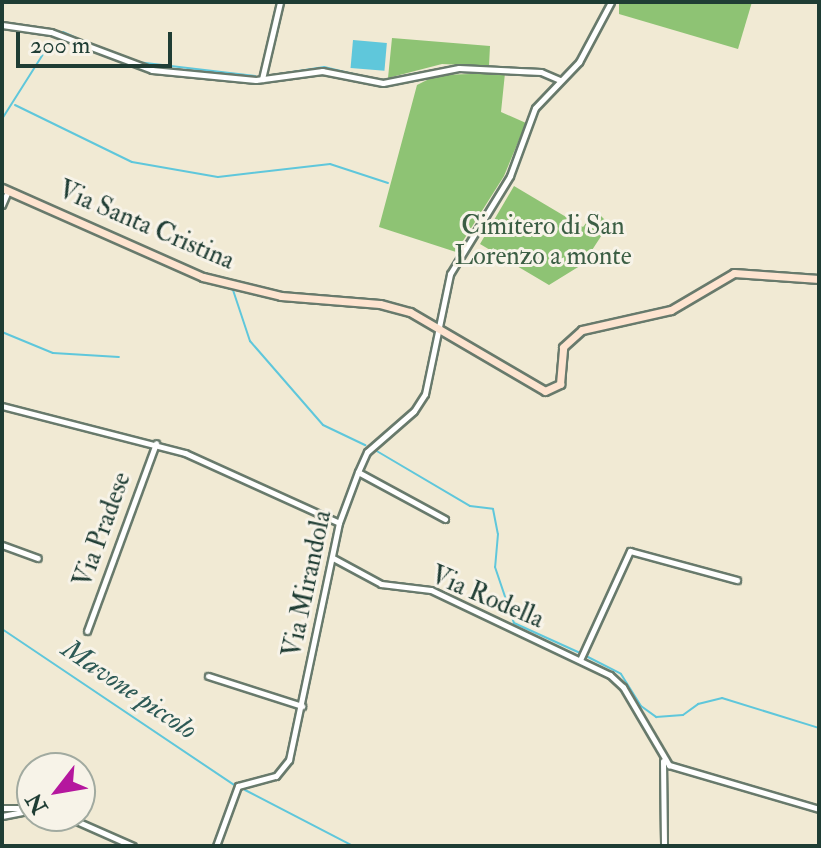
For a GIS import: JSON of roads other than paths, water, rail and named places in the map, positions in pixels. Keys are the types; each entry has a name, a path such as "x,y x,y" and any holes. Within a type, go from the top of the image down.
{"street":[{"path":"262,79 280,2"},
{"name":"Via Mirandola","path":"216,846 238,786 284,770 302,706 339,523 367,452 414,411 425,394 437,324 450,274 510,176 535,108 579,62 611,2"},
{"path":"2,25 51,32 152,70 262,79 322,71 383,83 459,68 541,72 560,80"},
{"path":"2,205 5,190"},
{"name":"Via Santa Cristina","path":"5,190 203,277 281,296 380,304 437,324 535,387 554,391 560,384 563,347 582,330 671,310 734,273 819,279"},
{"name":"Via Pradese","path":"2,406 156,443 339,523"},
{"name":"Via Pradese","path":"87,631 156,443"},
{"path":"358,472 445,519"},
{"path":"2,545 38,558"},
{"path":"580,660 630,551 737,580"},
{"name":"Via Rodella","path":"333,558 381,584 431,590 580,660 623,687 663,761"},
{"path":"208,676 302,706"},
{"path":"664,846 663,761 819,809"},
{"path":"96,830 133,846"}],"water":[{"path":"353,40 387,43 384,71 351,68"}],"waterway":[{"path":"63,32 94,46"},
{"path":"2,119 50,43"},
{"path":"137,62 255,76"},
{"path":"266,76 324,67 366,77"},
{"path":"15,105 132,162 218,177 330,164 388,183"},
{"name":"Mavone piccolo","path":"10,197 39,208"},
{"name":"Mavone piccolo","path":"129,248 191,276"},
{"name":"Mavone piccolo","path":"212,283 233,290 250,341 323,425 365,445"},
{"name":"Mavone piccolo","path":"2,332 53,353 119,357"},
{"name":"Mavone piccolo","path":"375,450 470,506 493,509 498,534 495,567 514,623 580,653"},
{"name":"Mavone piccolo","path":"2,629 234,785"},
{"name":"Mavone piccolo","path":"586,656 621,674 641,706 656,717 683,715 698,704 722,698 819,728"},
{"name":"Mavone piccolo","path":"245,790 353,846"}],"park label":[{"name":"Cimitero di San Lorenzo a monte","path":"543,242"}]}
